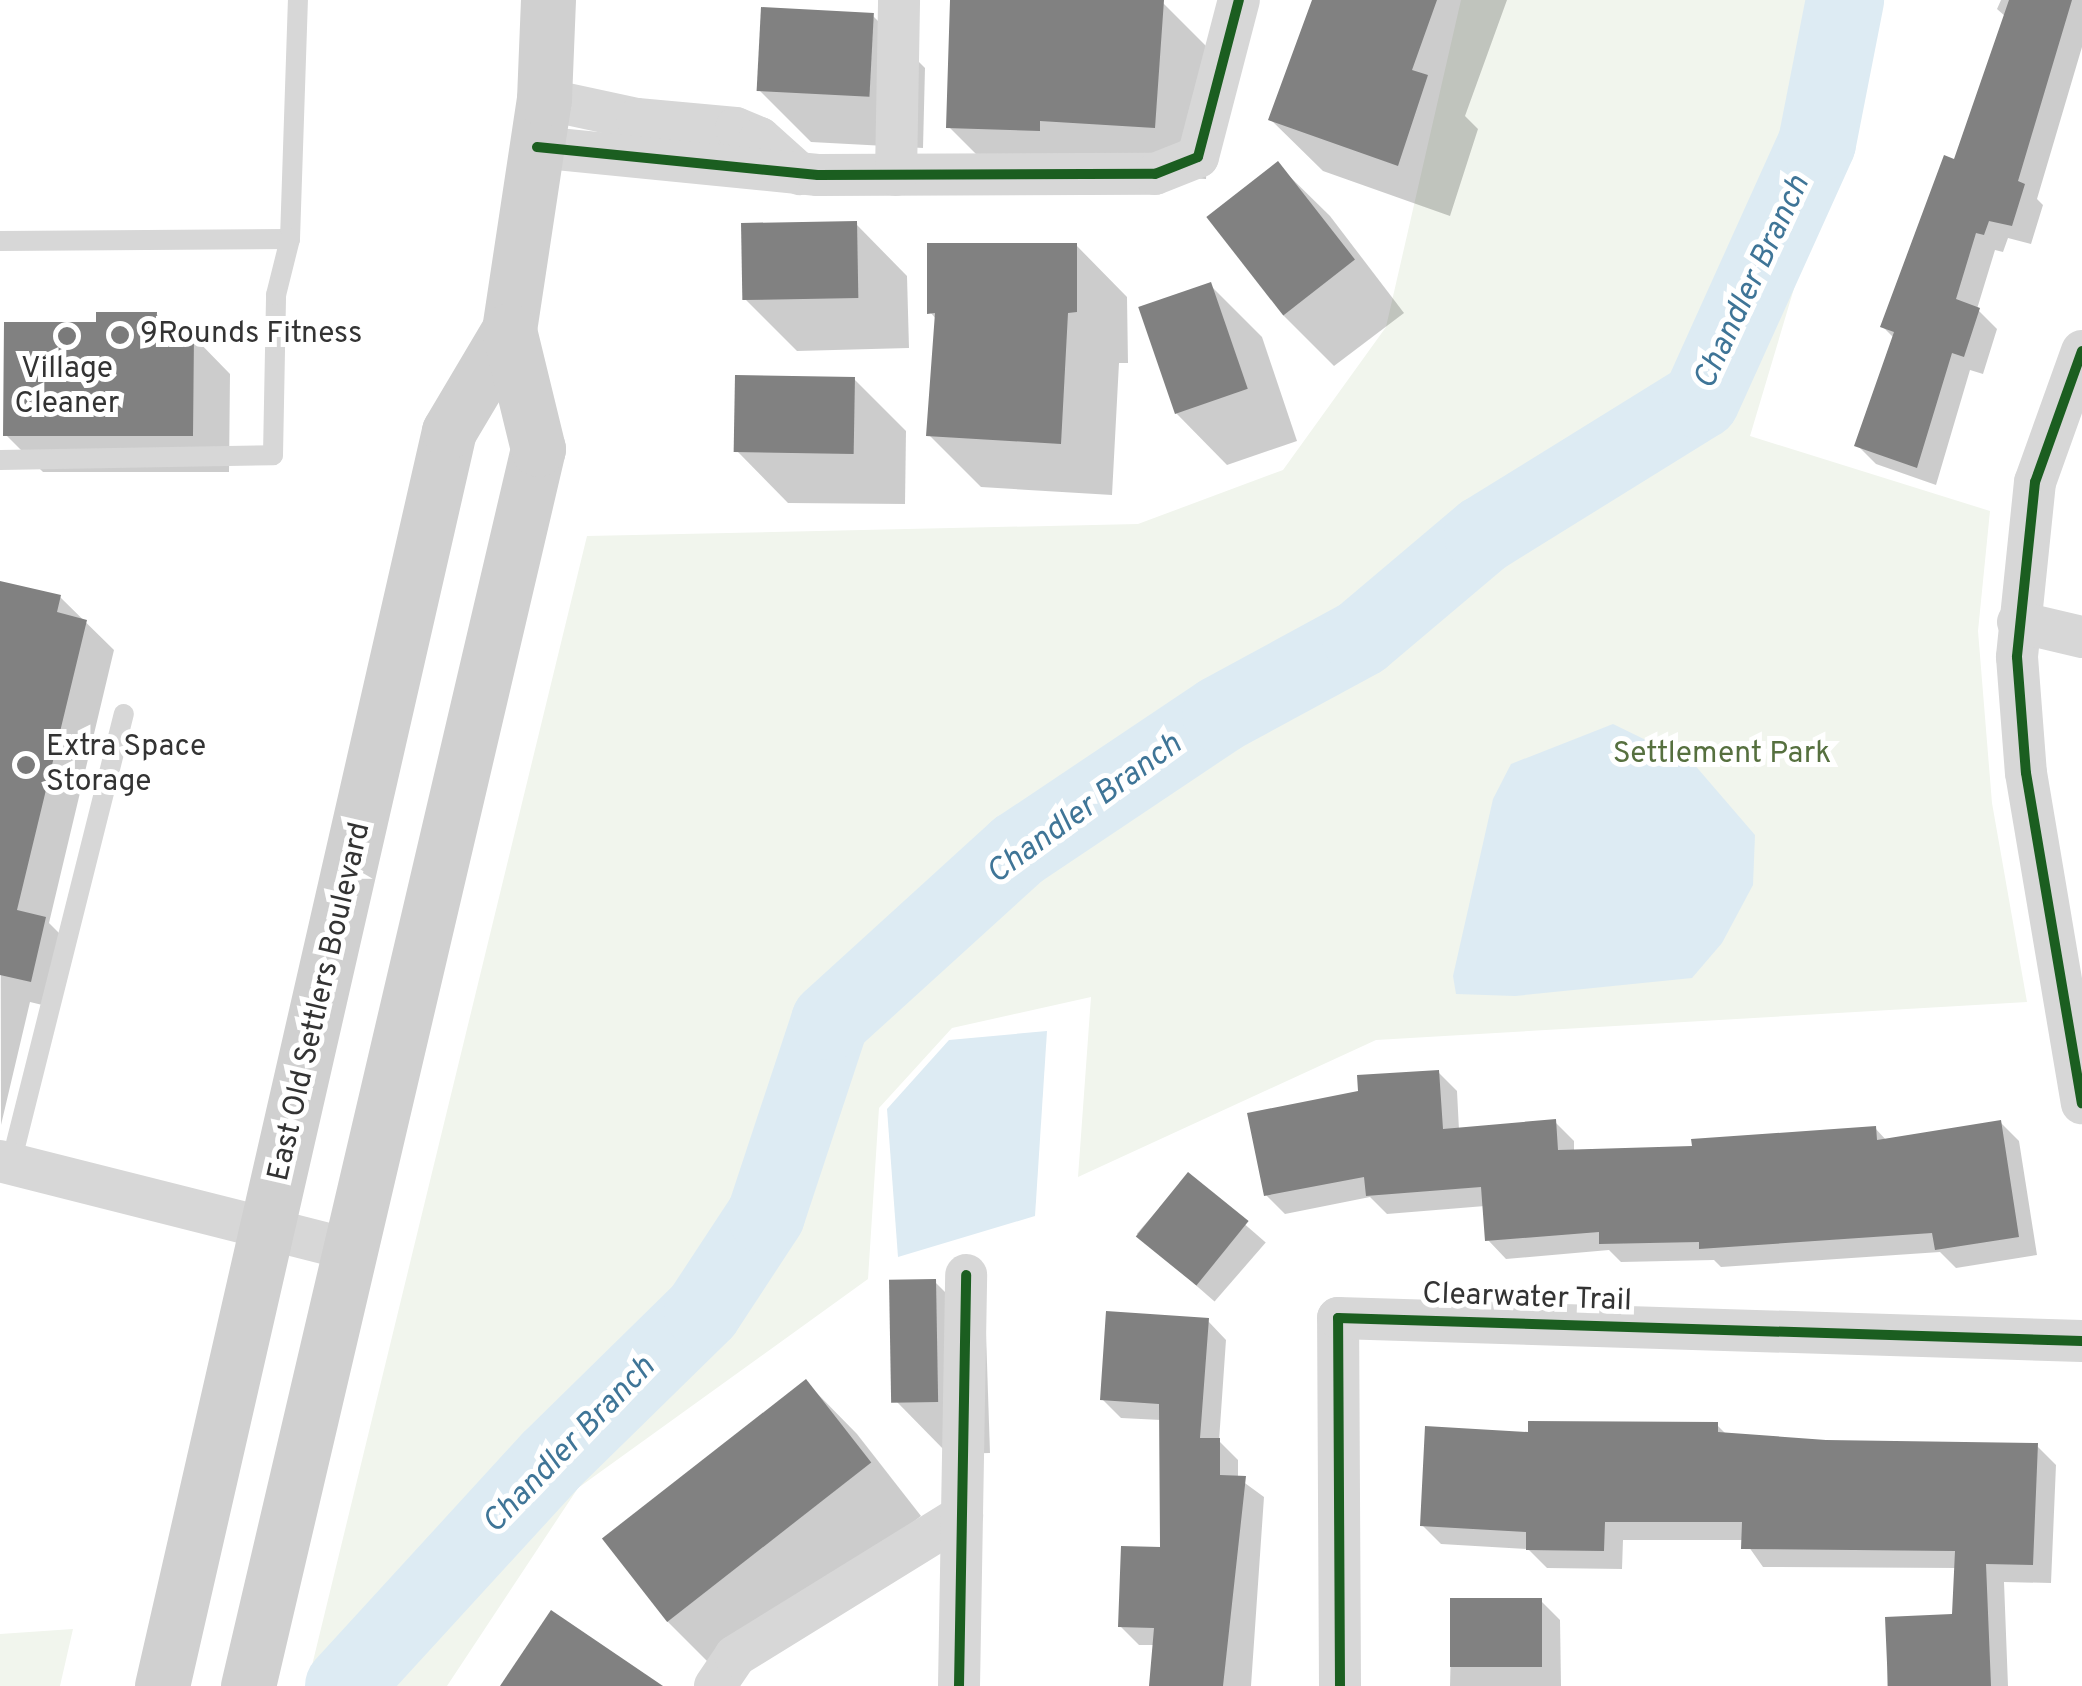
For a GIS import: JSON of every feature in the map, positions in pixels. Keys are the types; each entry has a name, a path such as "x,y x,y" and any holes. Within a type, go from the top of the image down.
{"main road":[{"name":"East Old Settlers Boulevard","path":"248,1686 538,450 509,330 540,123 548,0"},
{"name":"East Old Settlers Boulevard","path":"162,1686 449,431 509,330"}],"street":[{"path":"896,176 899,0"},
{"path":"540,123 809,174 1155,174 1198,157 1239,0"},
{"path":"2082,351 2035,482 2018,622 2026,773 2082,1103"},
{"path":"2018,622 2082,637"},
{"path":"5,1162 349,1249"},
{"path":"959,1686 966,1275"},
{"name":"Clearwater Trail","path":"1340,1686 1338,1318 2082,1341"},
{"path":"715,1686 735,1656 962,1516"}],"lane":[{"path":"0,460 273,455 276,295 290,239 298,0"},
{"path":"0,241 290,239"},
{"path":"5,1162 124,714"}],"green space":[{"name":"Settlement Park","path":"1461,0 1880,0 1750,436 1990,511 1978,631 1992,803 2027,1002 1376,1040 1078,1177 1091,997 952,1028 879,1108 868,1279 578,1488 447,1686 307,1686 587,536 1138,524 1283,470 1386,327"},
{"path":"73,1629 60,1686 0,1686 0,1634"}],"shaded area":[{"path":"1613,724 1693,763 1755,835 1753,885 1722,943 1692,978 1515,996 1456,994 1453,976 1493,799 1511,764"},
{"path":"1047,1031 1035,1216 898,1257 887,1109 949,1040"}],"building":[{"path":"950,0 1164,0 1155,128 1040,121 1040,131 946,128"},
{"path":"1312,0 1437,0 1412,70 1428,75 1398,166 1268,120"},
{"path":"2009,0 2072,0 2018,181 2025,184 2012,226 1989,221 1984,235 1976,233 1956,299 1980,308 1964,357 1952,353 1917,468 1854,446 1894,332 1880,327 1944,155 1954,159"},
{"path":"761,7 874,13 869,97 757,91"},
{"path":"1278,161 1355,260 1283,316 1206,217"},
{"path":"857,221 858,298 742,300 741,223"},
{"path":"927,243 1077,243 1077,312 1068,313 1061,444 926,436 935,313 927,314"},
{"path":"1211,282 1248,389 1175,414 1138,307"},
{"path":"96,312 157,312 156,334 194,334 193,436 3,436 4,322 96,322"},
{"path":"735,375 855,377 854,454 734,452"},
{"name":"Extra Space Storage","path":"0,581 61,595 57,612 87,620 17,910 46,917 31,982 0,975"},
{"path":"1439,1070 1443,1129 1556,1119 1558,1150 1692,1146 1691,1139 1876,1126 1877,1140 2001,1120 2019,1237 1935,1250 1932,1233 1699,1249 1699,1242 1599,1244 1599,1232 1485,1241 1481,1187 1366,1196 1364,1177 1264,1196 1247,1113 1358,1091 1357,1075"},
{"path":"1188,1172 1249,1221 1196,1286 1136,1237"},
{"path":"936,1279 938,1402 891,1403 889,1280"},
{"path":"1106,1311 1209,1318 1200,1438 1220,1438 1220,1475 1246,1476 1223,1686 1149,1686 1154,1628 1118,1627 1121,1546 1160,1547 1159,1404 1100,1400"},
{"path":"806,1379 871,1463 667,1622 602,1538"},
{"path":"1528,1421 1718,1422 1718,1432 1826,1440 2038,1443 2033,1565 1986,1564 1991,1686 1888,1686 1885,1617 1952,1614 1955,1551 1741,1549 1742,1522 1605,1522 1604,1551 1526,1550 1526,1532 1420,1526 1425,1426 1528,1432"},
{"path":"1450,1598 1542,1598 1542,1667 1450,1667"},
{"path":"551,1610 663,1686 500,1686"}],"waterway":[{"name":"Chandler Branch","path":"344,1686 551,1460 703,1311 766,1215 830,1021 1018,850 1221,714 1361,638 1483,535 1701,400 1817,143 1845,0"}],"cycle path":[{"path":"537,147 818,175 1155,174 1198,157 1239,0"},
{"path":"2082,351 2035,482 2017,657 2026,773 2082,1103"},
{"path":"959,1686 966,1275"},
{"path":"1340,1686 1338,1318 2082,1341"}],"place":[{"name":"9Rounds Fitness","path":"120,335"},
{"name":"Village Cleaner","path":"67,336"},
{"name":"Extra Space Storage","path":"26,765"}]}
